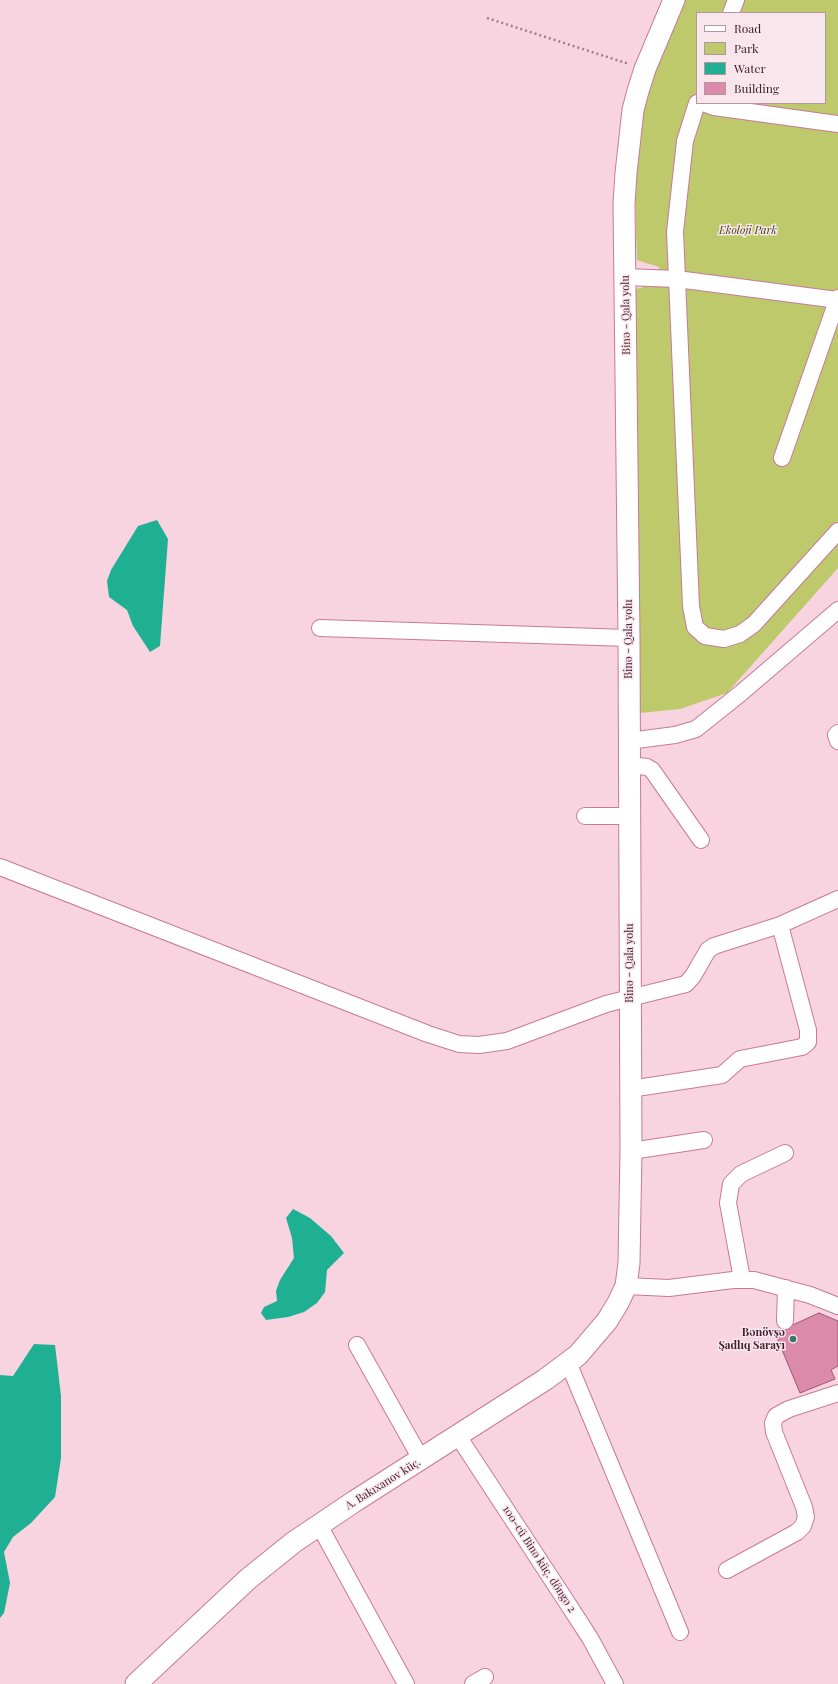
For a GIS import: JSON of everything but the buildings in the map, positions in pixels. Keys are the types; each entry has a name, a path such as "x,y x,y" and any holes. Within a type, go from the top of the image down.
{"main road":[{"name":"Binə - Qala yolu","path":"626,1286 630,1255 631,1151 629,638 624,204 633,110 645,69 674,0"},
{"name":"A. Bakıxanov küç.","path":"136,1684 248,1579 288,1546 319,1524 546,1379 568,1362 586,1347 607,1321 626,1286"}],"street":[{"path":"731,12 736,0"},
{"path":"697,104 685,141 675,232 691,606 695,627 705,636 724,639 740,634 754,624 838,531"},
{"path":"706,104 714,107 838,124"},
{"path":"625,277 677,279 838,299 782,458"},
{"path":"629,741 675,735 696,729 741,693 838,610"},
{"path":"320,628 629,638"},
{"path":"838,733 836,735 838,741"},
{"path":"629,765 647,767 652,770 701,840"},
{"path":"585,816 629,816"},
{"path":"0,867 428,1034 459,1044 480,1045 507,1041 606,1004 686,984 693,976 708,950 714,946 780,925 838,899"},
{"path":"630,1089 722,1075 730,1066 740,1059 802,1047 808,1042 808,1030 780,925"},
{"path":"631,1151 704,1140"},
{"path":"742,1279 728,1203 731,1184 741,1174 785,1153"},
{"path":"626,1286 669,1288 742,1279 754,1280 786,1288 838,1306"},
{"path":"785,1321 786,1288"},
{"path":"358,1344 421,1459"},
{"path":"568,1362 680,1632"},
{"path":"727,1570 796,1532 803,1526 806,1517 804,1507 774,1432 773,1423 776,1416 789,1409 838,1393"},
{"name":"100-cü Binə küç. döngə 2","path":"458,1436 566,1600 590,1638 615,1684"},
{"path":"319,1524 406,1684"}],"path":[{"path":"488,18 645,69"}],"green space":[{"name":"Ekoloji Park","path":"680,0 838,0 838,568 727,693 680,709 640,713 636,289 660,283 659,267 637,260 635,195 638,144 648,87"}],"water":[{"path":"157,520 168,539 160,646 150,652 133,626 127,610 109,597 107,581 111,570 138,526"},
{"path":"293,1209 310,1218 331,1236 344,1253 327,1270 325,1292 317,1303 304,1312 288,1317 266,1320 261,1313 264,1307 277,1301 276,1291 280,1280 294,1258 292,1238 286,1218"},
{"path":"34,1344 55,1345 61,1396 61,1458 55,1497 31,1523 13,1537 4,1552 10,1583 4,1613 0,1618 0,1375 13,1376"}],"place":[{"name":"Bənövşə Şadlıq Sarayı","path":"793,1339"}]}
